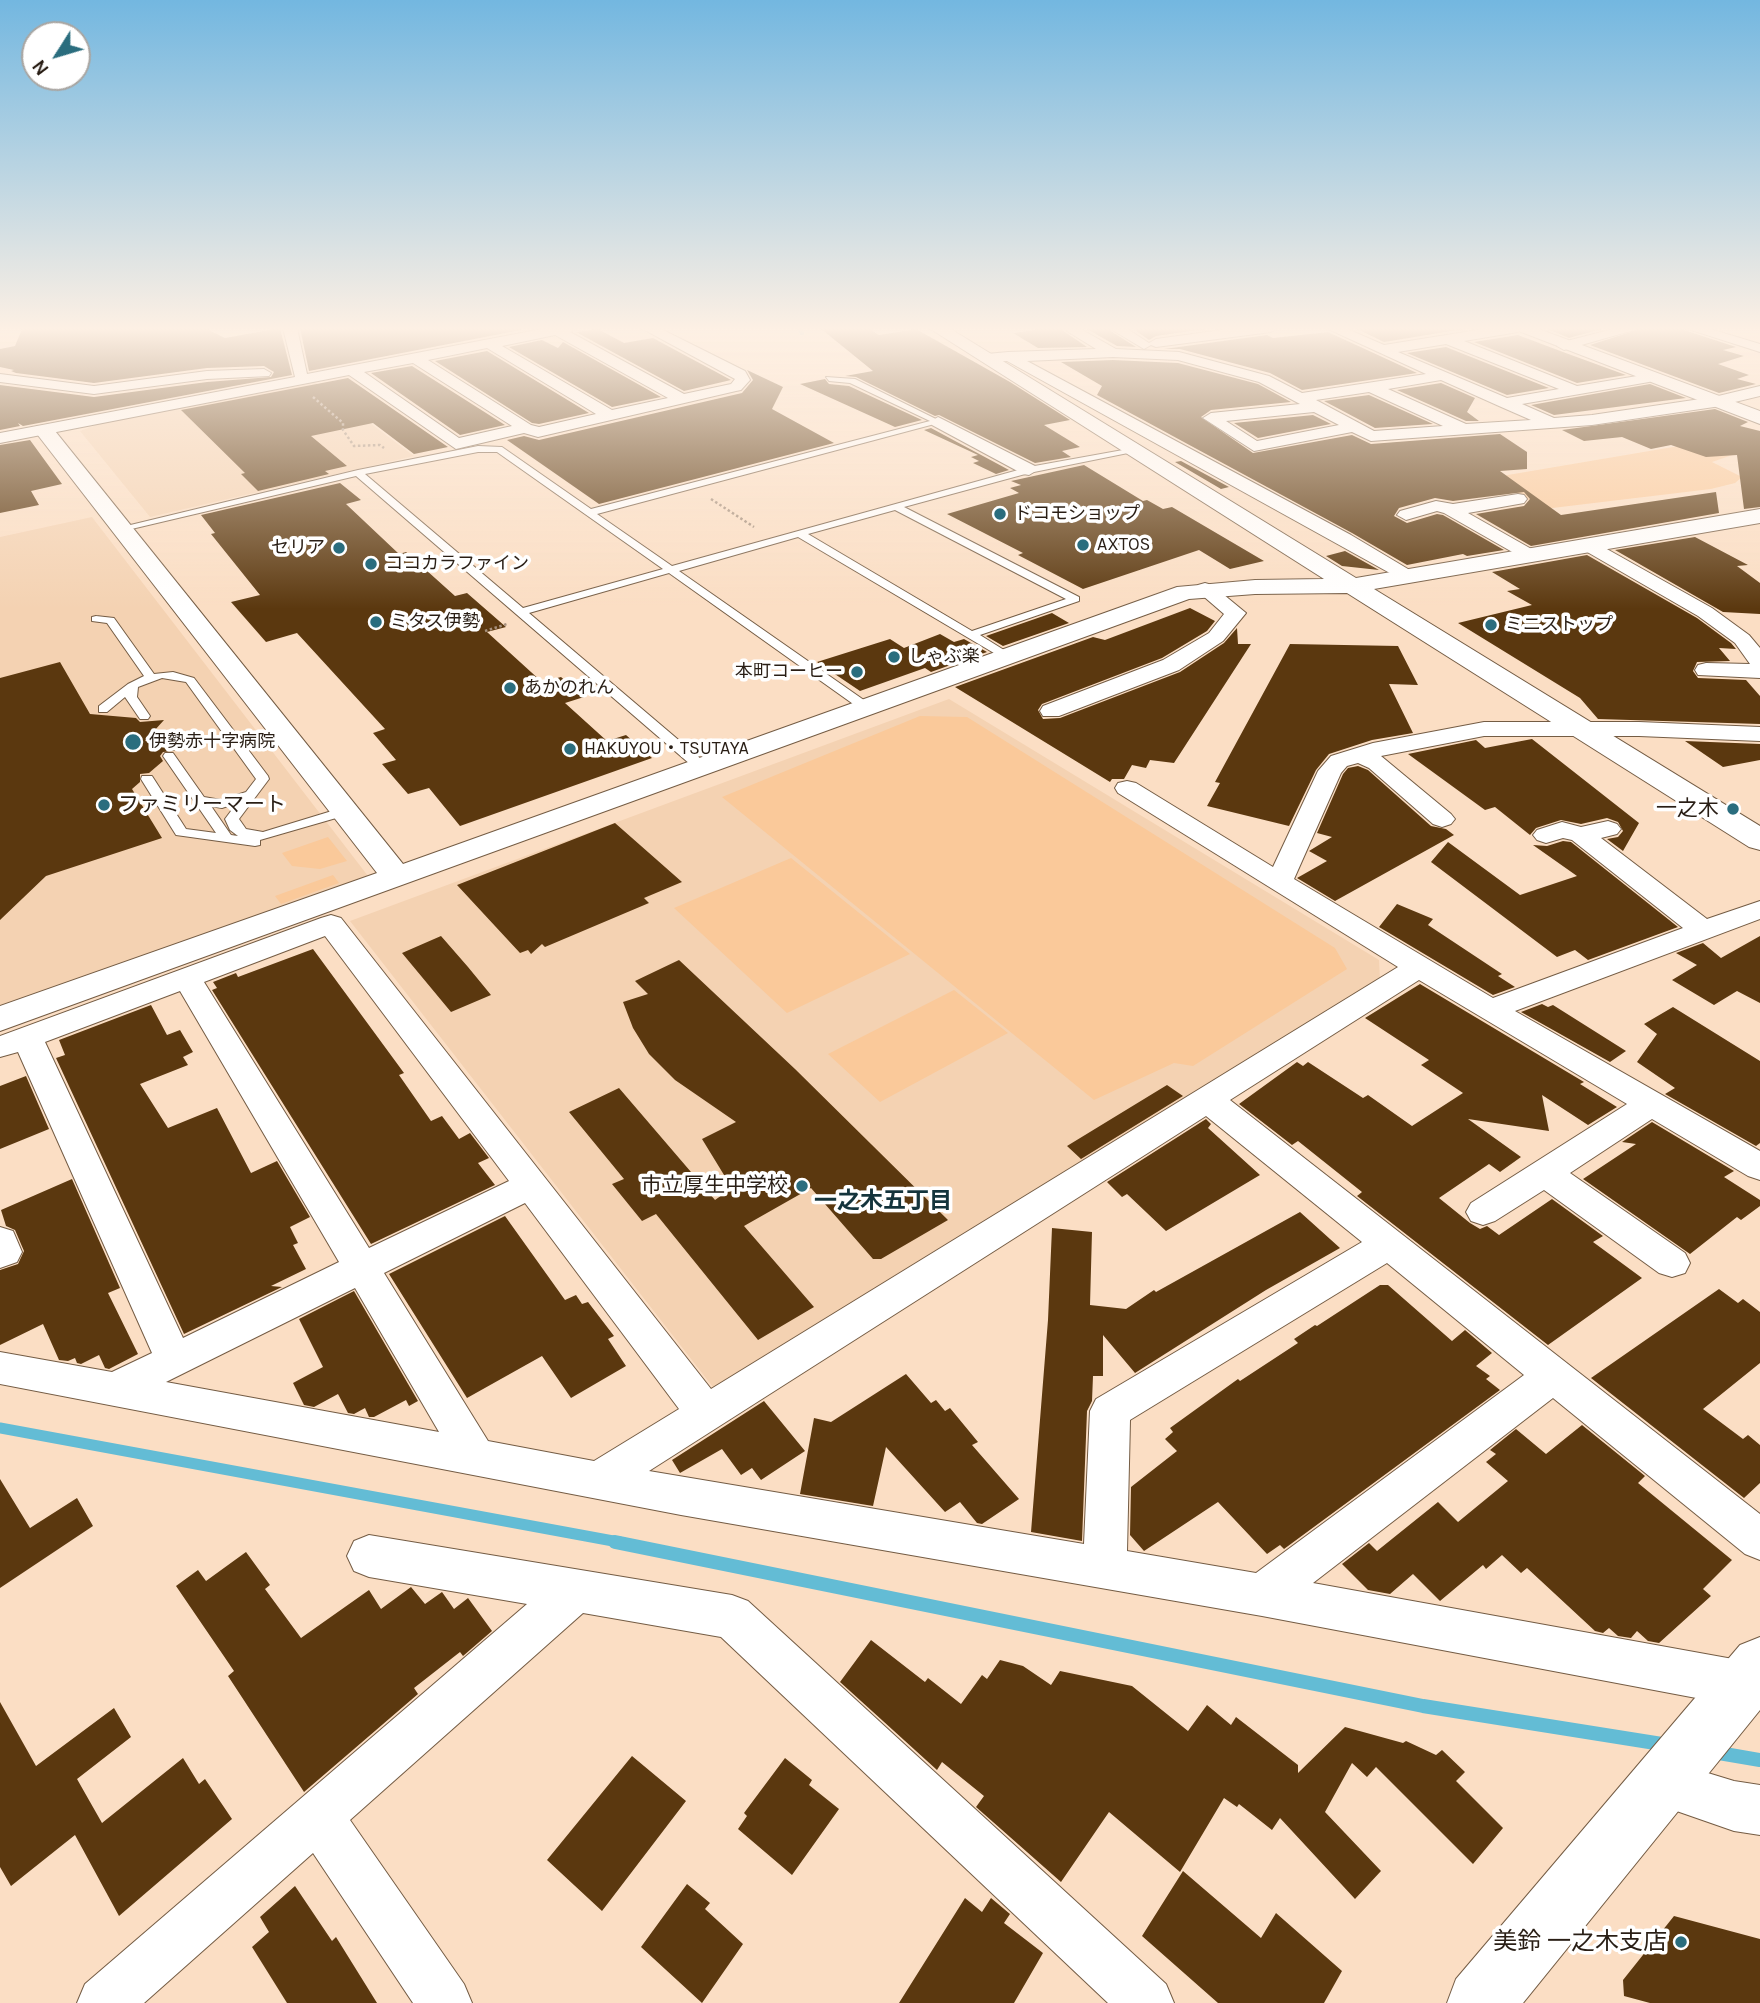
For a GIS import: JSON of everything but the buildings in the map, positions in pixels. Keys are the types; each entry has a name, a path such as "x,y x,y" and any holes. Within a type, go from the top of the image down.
{"street":[{"path":"0,438 85,421"},
{"path":"424,421 456,444 525,428"},
{"path":"515,421 538,432 582,421"},
{"path":"1091,421 1134,451 1760,840"},
{"path":"1120,421 1345,539 1406,576"},
{"path":"1216,421 1254,446 1354,427"},
{"path":"1344,421 1371,436 1571,421"},
{"path":"1445,421 1466,431"},
{"path":"1547,421 1553,424"},
{"path":"938,422 1030,470"},
{"path":"44,430 397,877"},
{"path":"1406,515 1436,506 1454,510 1518,499"},
{"path":"1454,510 1451,510 1528,555"},
{"path":"9,1034 397,877 1171,597 1205,589 1352,586 1760,516"},
{"path":"1589,545 1705,612 1742,639 1760,663"},
{"path":"1051,711 1171,665 1216,637 1236,614 1205,589"},
{"path":"1706,670 1760,671"},
{"path":"1279,882 1330,771 1339,761 1359,754 1484,729 1582,728 1760,734"},
{"path":"1359,754 1377,764 1443,819"},
{"path":"1127,788 1418,967 1760,1167"},
{"path":"1581,835 1608,829"},
{"path":"1546,835 1562,830 1581,835 1704,931"},
{"path":"1490,1010 1760,909"},
{"path":"9,1034 187,977 331,924 705,1412"},
{"path":"601,1479 1209,1101 1418,967"},
{"path":"187,977 474,1455"},
{"path":"9,1034 174,1360"},
{"path":"1209,1101 1760,1540"},
{"path":"1483,1212 1651,1104"},
{"path":"1544,1172 1672,1263"},
{"path":"115,1389 531,1185"},
{"path":"0,1241 4,1252 0,1254"},
{"path":"1105,1569 1110,1411 1390,1243"},
{"path":"0,1367 694,1498 1262,1595 1741,1688 1480,2003"},
{"path":"1262,1595 1554,1375"},
{"path":"369,1556 732,1617 1147,2003"},
{"path":"104,2003 575,1591"},
{"path":"1665,1780 1734,1806 1760,1810"},
{"path":"318,1816 445,2003"}],"lane":[{"path":"588,513 693,488 938,422"},
{"path":"123,528 358,473 478,449 499,449 867,708"},
{"path":"521,612 1030,470 1134,451"},
{"path":"358,473 703,768"},
{"path":"895,506 1075,599 970,635"},
{"path":"799,533 1008,657"},
{"path":"96,619 107,619 115,627 150,677"},
{"path":"103,709 132,686 150,677 173,675 190,680 263,779 235,812 216,824 196,828 177,826"},
{"path":"132,686 129,691 131,697 144,716"},
{"path":"169,756 227,839"},
{"path":"147,779 181,832 262,844 327,822 345,811"},
{"path":"199,800 222,804 250,795"},
{"path":"235,812 232,819 235,827 243,833 264,835 345,811"}],"path":[{"path":"341,421 343,430 354,446 380,445 404,464"},
{"path":"693,488 759,530"}],"shaded area":[{"path":"368,421 414,456 150,517 80,431 101,423"},
{"path":"1726,438 1755,447 1712,462 1742,477 1735,483 1711,489 1544,509 1490,478"},
{"name":"伊勢赤十字病院","path":"92,517 368,876 0,1008 0,537"},
{"name":"市立厚生中学校","path":"949,699 1379,960 1380,980 716,1391 350,921"},
{"path":"920,716 967,717 1335,948 1347,969 1193,1066 1174,1063 1094,1100 722,797"},
{"path":"328,837 347,861 320,869 292,866 282,853"},
{"path":"791,858 910,954 787,1013 674,908"},
{"path":"333,875 339,883 281,904 275,896"},
{"path":"954,990 1008,1033 880,1102 828,1054"}],"waterway":[{"path":"0,1428 624,1543"},
{"path":"615,1542 1423,1706 1668,1745"},
{"path":"1713,1752 1760,1760"}],"place":[{"name":"ドコモショップ","path":"1000,514"},
{"name":"AXTOS","path":"1083,545"},
{"name":"セリア","path":"339,548"},
{"name":"ココカラファイン","path":"371,564"},
{"name":"ミタス伊勢","path":"376,622"},
{"name":"ミニストップ","path":"1491,625"},
{"name":"しゃぶ楽","path":"894,657"},
{"name":"本町コーヒー","path":"857,672"},
{"name":"あかのれん","path":"510,688"},
{"name":"伊勢赤十字病院","path":"133,742"},
{"name":"HAKUYOU・TSUTAYA","path":"570,749"},
{"name":"ファミリーマート","path":"104,805"},
{"name":"一之木","path":"1733,809"},
{"name":"市立厚生中学校","path":"802,1186"},
{"name":"美鈴 一之木支店","path":"1681,1942"}],"district":[{"name":"一之木五丁目","path":"883,1201"}]}
